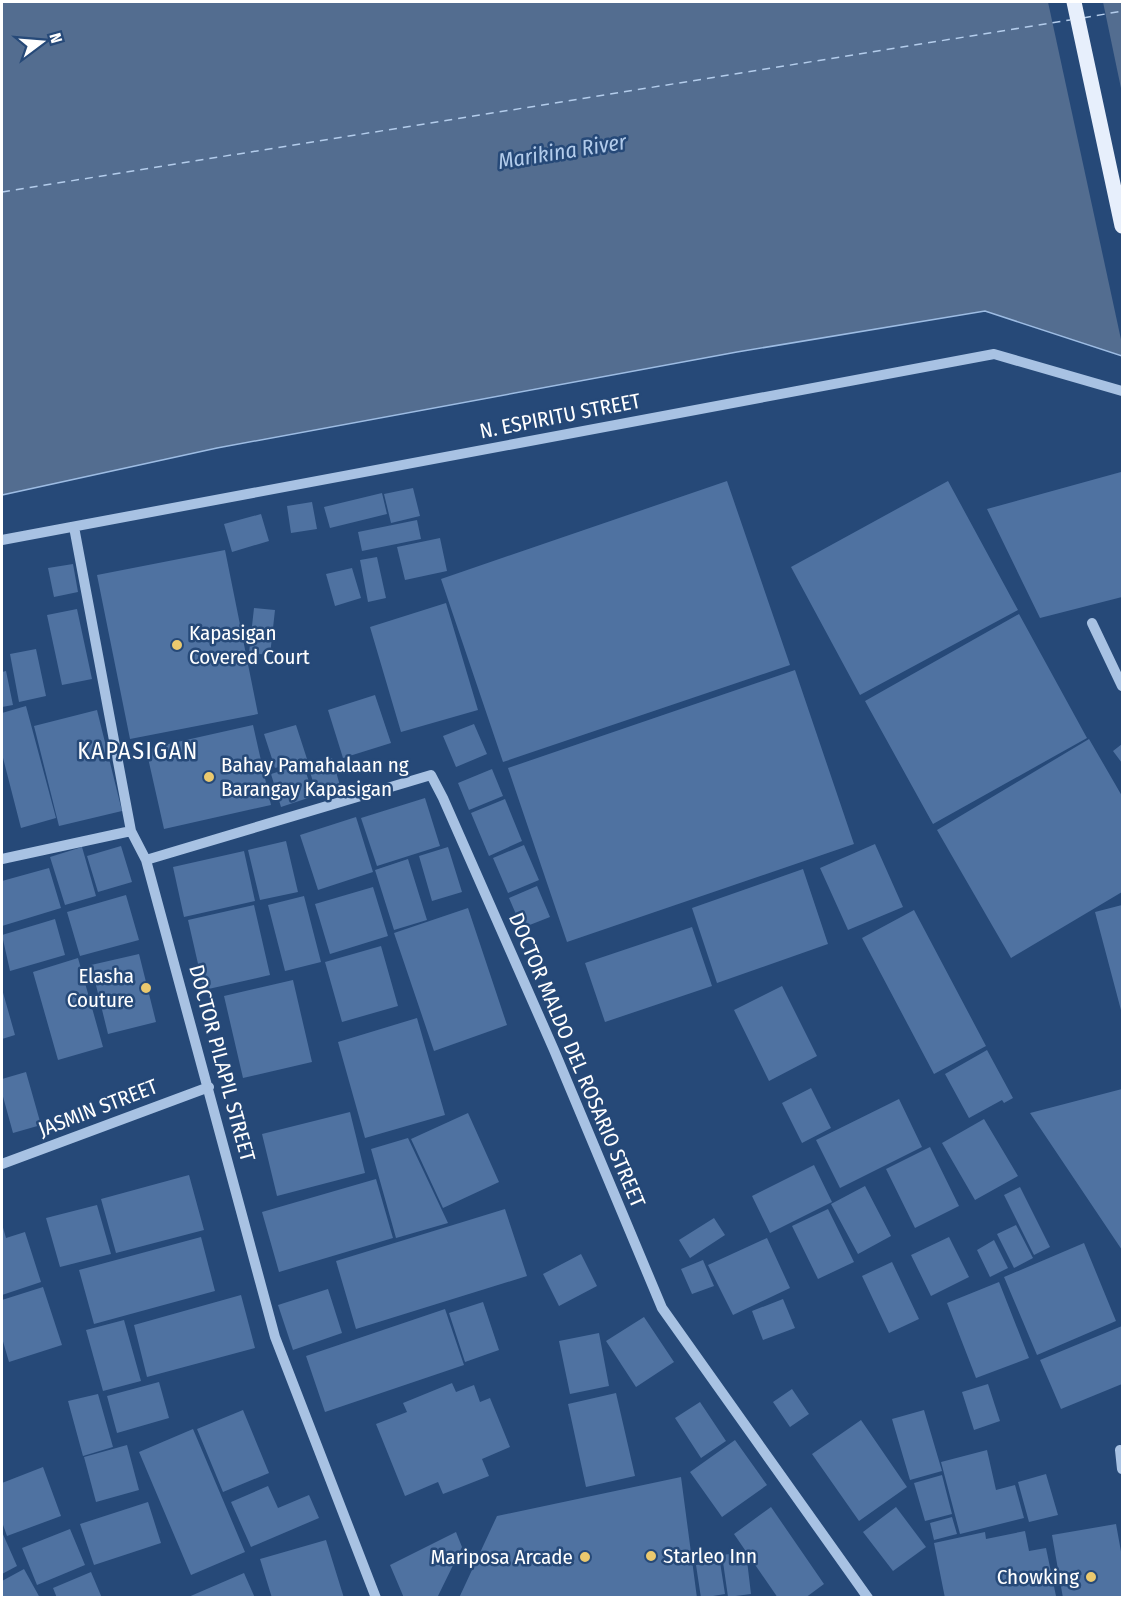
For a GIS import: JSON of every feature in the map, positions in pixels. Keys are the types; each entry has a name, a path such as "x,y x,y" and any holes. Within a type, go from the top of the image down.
{"main road":[{"path":"1074,2 1122,226"}],"street":[{"name":"N. ESPIRITU STREET","path":"2,540 994,354 1122,391"},
{"name":"DOCTOR PILAPIL STREET","path":"74,527 131,831 146,860 275,1337 376,1598"},
{"path":"1092,623 1122,686"},
{"name":"DOCTOR MALDO DEL ROSARIO STREET","path":"146,860 431,775 554,1050 662,1308 868,1598"},
{"path":"2,859 131,831"},
{"name":"JASMIN STREET","path":"2,1164 209,1087"},
{"path":"1120,1450 1122,1469"}],"water":[{"name":"Marikina River","path":"2,2 1122,2 1122,356 985,311 737,352 217,448 2,495"}],"pier":[{"path":"1048,2 1103,2 1122,93 1122,344"}],"building":[{"path":"1121,472 1122,597 1040,618 987,509"},
{"path":"727,481 790,665 503,762 441,579"},
{"path":"948,481 1018,610 860,695 791,567"},
{"path":"413,488 420,516 391,523 384,494"},
{"path":"382,493 387,514 330,528 324,507"},
{"path":"312,502 317,529 291,533 287,506"},
{"path":"261,514 269,541 232,552 224,524"},
{"path":"417,520 421,539 362,551 358,532"},
{"path":"440,538 447,571 405,580 397,547"},
{"name":"Kapasigan Covered Court","path":"225,550 258,714 130,739 97,575"},
{"path":"377,557 386,598 368,602 360,560"},
{"path":"73,564 78,592 54,597 48,568"},
{"path":"352,568 361,598 335,606 326,574"},
{"path":"446,603 478,710 401,732 370,627"},
{"path":"254,608 275,610 270,655 249,653"},
{"path":"77,609 92,679 62,685 47,615"},
{"path":"1019,614 1087,738 933,824 865,701"},
{"path":"36,649 46,696 19,702 10,654"},
{"path":"795,670 854,844 567,942 508,768"},
{"path":"6,671 13,705 2,707 2,672"},
{"path":"375,695 391,743 343,758 328,710"},
{"path":"26,706 56,818 21,828 2,754 2,713"},
{"path":"97,710 122,811 59,826 34,726"},
{"path":"474,724 487,754 456,767 443,736"},
{"name":"Bahay Pamahalaan ng Barangay Kapasigan","path":"253,725 271,805 164,829 146,749"},
{"path":"296,725 307,759 275,768 264,734"},
{"path":"1089,739 1122,796 1122,892 1011,958 937,830"},
{"path":"1122,744 1122,763 1113,751"},
{"path":"332,758 341,789 318,797 308,766"},
{"path":"303,764 314,796 281,807 271,774"},
{"path":"492,769 503,796 469,810 458,783"},
{"path":"425,798 440,846 377,866 361,818"},
{"path":"505,799 522,841 489,856 471,813"},
{"path":"356,817 373,872 318,890 300,835"},
{"path":"286,841 298,892 260,900 248,850"},
{"path":"875,844 903,907 848,930 820,868"},
{"path":"524,845 539,880 508,893 493,858"},
{"path":"121,846 132,882 98,892 87,856"},
{"path":"82,847 96,896 65,905 50,857"},
{"path":"448,847 462,892 432,901 419,856"},
{"path":"244,851 255,901 184,917 173,867"},
{"path":"408,859 427,920 394,930 375,870"},
{"path":"49,868 61,908 2,926 2,881"},
{"path":"803,869 828,944 717,983 692,908"},
{"path":"537,886 550,917 522,928 509,898"},
{"path":"373,887 388,936 330,954 315,904"},
{"path":"126,895 139,940 80,956 67,912"},
{"path":"304,896 321,962 285,971 268,905"},
{"path":"254,905 270,975 204,990 188,920"},
{"path":"1122,905 1122,1014 1095,912"},
{"path":"468,908 507,1025 434,1051 394,933"},
{"path":"914,910 986,1046 934,1074 862,938"},
{"path":"55,919 65,955 10,971 2,935"},
{"path":"692,927 712,986 605,1022 585,963"},
{"path":"381,946 398,1006 342,1022 325,962"},
{"path":"139,954 156,1022 108,1034 91,965"},
{"path":"78,958 103,1047 58,1060 33,972"},
{"path":"293,980 312,1062 243,1078 224,996"},
{"path":"782,986 817,1056 769,1081 734,1010"},
{"path":"2,989 15,1035 2,1039"},
{"path":"417,1018 445,1115 365,1138 338,1042"},
{"path":"987,1050 1013,1098 1004,1103 1002,1100 969,1118 945,1074"},
{"path":"26,1072 41,1125 13,1133 2,1093 2,1079"},
{"path":"811,1088 831,1128 802,1143 782,1103"},
{"path":"1122,1089 1122,1250 1030,1113"},
{"path":"899,1099 922,1147 840,1188 816,1140"},
{"path":"350,1112 365,1173 277,1196 262,1134"},
{"path":"468,1113 499,1182 443,1208 411,1139"},
{"path":"984,1119 1018,1176 975,1200 942,1143"},
{"path":"408,1138 448,1223 396,1238 371,1149"},
{"path":"930,1147 959,1206 915,1228 886,1169"},
{"path":"814,1165 832,1202 770,1233 752,1196"},
{"path":"189,1175 204,1230 116,1253 101,1199"},
{"path":"376,1179 393,1238 279,1272 262,1212"},
{"path":"865,1186 891,1236 858,1254 831,1204"},
{"path":"1020,1187 1050,1247 1034,1255 1004,1195"},
{"path":"97,1205 111,1254 60,1267 46,1218"},
{"path":"505,1209 527,1276 356,1329 336,1261"},
{"path":"828,1209 854,1262 818,1279 792,1226"},
{"path":"714,1218 725,1235 690,1258 679,1240"},
{"path":"2,1224 6,1238 25,1232 41,1282 2,1295"},
{"path":"1016,1225 1033,1258 1014,1268 997,1234"},
{"path":"201,1237 215,1291 94,1324 79,1270"},
{"path":"949,1237 969,1277 931,1296 911,1255"},
{"path":"767,1238 790,1288 733,1315 708,1265"},
{"path":"994,1240 1008,1268 990,1277 977,1250"},
{"path":"1084,1243 1116,1321 1037,1355 1004,1277"},
{"path":"581,1254 597,1286 559,1306 543,1274"},
{"path":"703,1260 714,1286 692,1294 681,1269"},
{"path":"892,1262 919,1319 889,1333 862,1276"},
{"path":"999,1282 1029,1358 976,1378 947,1303"},
{"path":"43,1287 62,1345 9,1362 2,1338 2,1300"},
{"path":"328,1289 342,1333 293,1350 278,1305"},
{"path":"241,1295 255,1348 147,1377 134,1325"},
{"path":"783,1299 795,1328 763,1340 752,1311"},
{"path":"483,1302 499,1350 465,1362 449,1313"},
{"path":"445,1309 464,1365 325,1412 306,1356"},
{"path":"644,1317 674,1362 636,1387 606,1341"},
{"path":"124,1320 141,1381 103,1391 86,1330"},
{"path":"1122,1326 1122,1384 1061,1409 1040,1360"},
{"path":"599,1333 609,1386 570,1394 559,1341"},
{"path":"159,1382 169,1418 117,1433 107,1396"},
{"path":"452,1383 456,1392 474,1385 480,1402 490,1398 510,1447 482,1459 489,1476 443,1494 438,1482 405,1496 376,1424 407,1412 403,1403"},
{"path":"988,1384 1000,1421 974,1430 962,1392"},
{"path":"792,1389 809,1414 790,1427 773,1402"},
{"path":"616,1393 635,1476 586,1487 568,1404"},
{"path":"98,1394 113,1447 83,1456 68,1401"},
{"path":"700,1402 726,1441 701,1458 675,1418"},
{"path":"243,1410 269,1473 223,1492 197,1429"},
{"path":"924,1410 942,1471 910,1480 892,1419"},
{"path":"861,1420 907,1487 859,1521 812,1454"},
{"path":"193,1429 245,1552 191,1575 139,1452"},
{"path":"735,1440 767,1485 722,1517 690,1472"},
{"path":"127,1445 139,1490 96,1502 84,1457"},
{"path":"987,1450 996,1490 1015,1485 1024,1518 960,1534 941,1462"},
{"path":"43,1467 61,1516 7,1536 2,1522 2,1483"},
{"path":"1046,1474 1058,1515 1029,1522 1018,1482"},
{"path":"942,1475 952,1514 925,1521 914,1483"},
{"name":"Mariposa Arcade","path":"681,1477 697,1598 459,1598 497,1516"},
{"path":"268,1486 278,1508 309,1495 319,1518 251,1547 231,1502"},
{"path":"148,1502 161,1543 94,1565 80,1524"},
{"path":"771,1507 824,1584 805,1598 778,1598 734,1534"},
{"path":"896,1507 926,1547 893,1571 863,1532"},
{"path":"952,1517 957,1534 934,1540 930,1523"},
{"name":"Chowking","path":"1116,1524 1122,1557 1122,1598 1063,1598 1052,1535"},
{"path":"70,1529 85,1565 37,1585 22,1548"},
{"path":"1025,1531 1029,1551 1046,1548 1056,1596 945,1598 934,1543 985,1532 986,1539"},
{"path":"2,1532 17,1566 2,1574"},
{"path":"456,1532 462,1547 437,1598 404,1598 390,1565"},
{"path":"326,1540 344,1598 272,1598 260,1559"},
{"path":"746,1552 751,1594 728,1597 722,1555"},
{"path":"720,1562 725,1594 701,1598 696,1565"},
{"path":"24,1569 40,1598 2,1598 2,1581"},
{"path":"91,1572 102,1598 57,1598 53,1588"},
{"path":"244,1573 255,1598 186,1598"}],"ferry route":[{"path":"1083,18 1122,11"},
{"path":"2,192 1070,20"}],"place":[{"name":"Kapasigan Covered Court","path":"177,645"},
{"name":"Bahay Pamahalaan ng Barangay Kapasigan","path":"209,777"},
{"name":"Elasha Couture","path":"146,988"},
{"name":"Starleo Inn","path":"651,1556"},
{"name":"Mariposa Arcade","path":"585,1557"},
{"name":"Chowking","path":"1091,1577"}],"district":[{"name":"KAPASIGAN","path":"138,751"}]}
